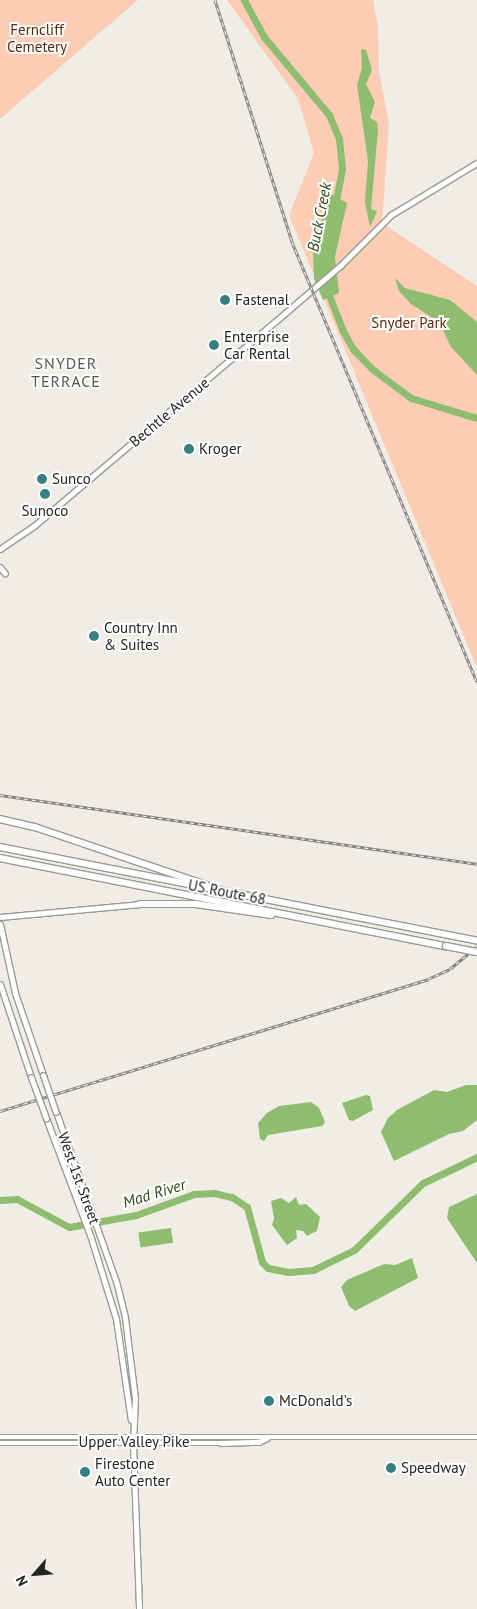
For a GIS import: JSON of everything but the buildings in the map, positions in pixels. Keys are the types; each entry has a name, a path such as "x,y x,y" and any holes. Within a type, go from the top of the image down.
{"highway":[{"path":"0,819 35,827 224,892"},
{"name":"US Route 68","path":"0,847 477,941"},
{"name":"US Route 68","path":"0,858 477,952"},
{"path":"140,904 196,904 304,918"}],"main road":[{"name":"West 1st Street","path":"0,924 15,993 100,1235 125,1318 135,1398 133,1444 139,1609"},
{"name":"West 1st Street","path":"0,984 31,1077 90,1238 116,1319 133,1435"}],"street":[{"name":"Bechtle Avenue","path":"0,548 34,526 316,287 340,266 382,223 422,193 477,163"},
{"path":"0,567 5,573"},
{"path":"0,917 140,904"},
{"path":"168,1443 193,1441 200,1434"},
{"name":"Upper Valley Pike","path":"0,1436 200,1434 267,1438 477,1438"},
{"name":"Upper Valley Pike","path":"0,1443 133,1444 259,1442 267,1438"}],"green space":[{"name":"Ferncliff Cemetery","path":"0,0 138,0 0,119"},
{"name":"Snyder Park","path":"227,0 373,0 378,26 379,71 389,125 382,223 477,286 477,668 289,215 314,153 298,99"}],"shaded area":[{"path":"361,49 366,50 372,70 366,84 375,102 370,118 377,122 378,130 371,209 377,211 370,227 365,202 368,161 357,85 362,68"},
{"path":"329,193 347,203 335,257 339,293 323,300 314,279 313,249"},
{"path":"395,278 405,288 450,300 477,322 477,375 451,347 439,322 411,304 399,291"},
{"path":"466,1085 477,1085 477,1120 463,1131 449,1134 394,1161 381,1132 388,1118 397,1110 434,1090 447,1092"},
{"path":"366,1095 370,1096 373,1110 353,1121 349,1120 342,1103"},
{"path":"311,1102 319,1108 325,1122 322,1126 268,1135 264,1141 260,1139 258,1123 267,1113 279,1106"},
{"path":"477,1194 477,1263 447,1218 449,1207"},
{"path":"296,1197 299,1205 306,1204 320,1217 317,1231 307,1236 303,1231 296,1230 297,1238 287,1245 272,1225 274,1218 271,1201 281,1198 289,1203"},
{"path":"171,1228 173,1243 140,1247 138,1233"},
{"path":"412,1258 418,1278 355,1311 349,1306 341,1287 347,1280 384,1264 395,1265"}],"waterway":[{"name":"Buck Creek","path":"244,0 264,37 329,115 339,139 342,169 335,206"},
{"name":"Buck Creek","path":"327,290 343,331 353,349 372,369 411,398 477,418"},
{"name":"Mad River","path":"0,1200 17,1199 69,1227 136,1215 194,1194 214,1193 232,1197 247,1207 262,1262 268,1268 289,1272 313,1270 354,1250 423,1183 477,1157"}],"railway":[{"path":"215,0 292,242 477,682"},
{"path":"0,795 477,864"},
{"path":"0,1111 428,979 450,969 477,946"}],"place":[{"name":"Fastenal","path":"225,300"},
{"name":"Enterprise Car Rental","path":"214,345"},
{"name":"Kroger","path":"189,449"},
{"name":"Sunco","path":"42,479"},
{"name":"Sunoco","path":"45,494"},
{"name":"Country Inn & Suites","path":"94,636"},
{"name":"McDonald's","path":"269,1401"},
{"name":"Speedway","path":"391,1468"},
{"name":"Firestone Auto Center","path":"85,1472"}],"district":[{"name":"SNYDER TERRACE","path":"66,372"}]}
